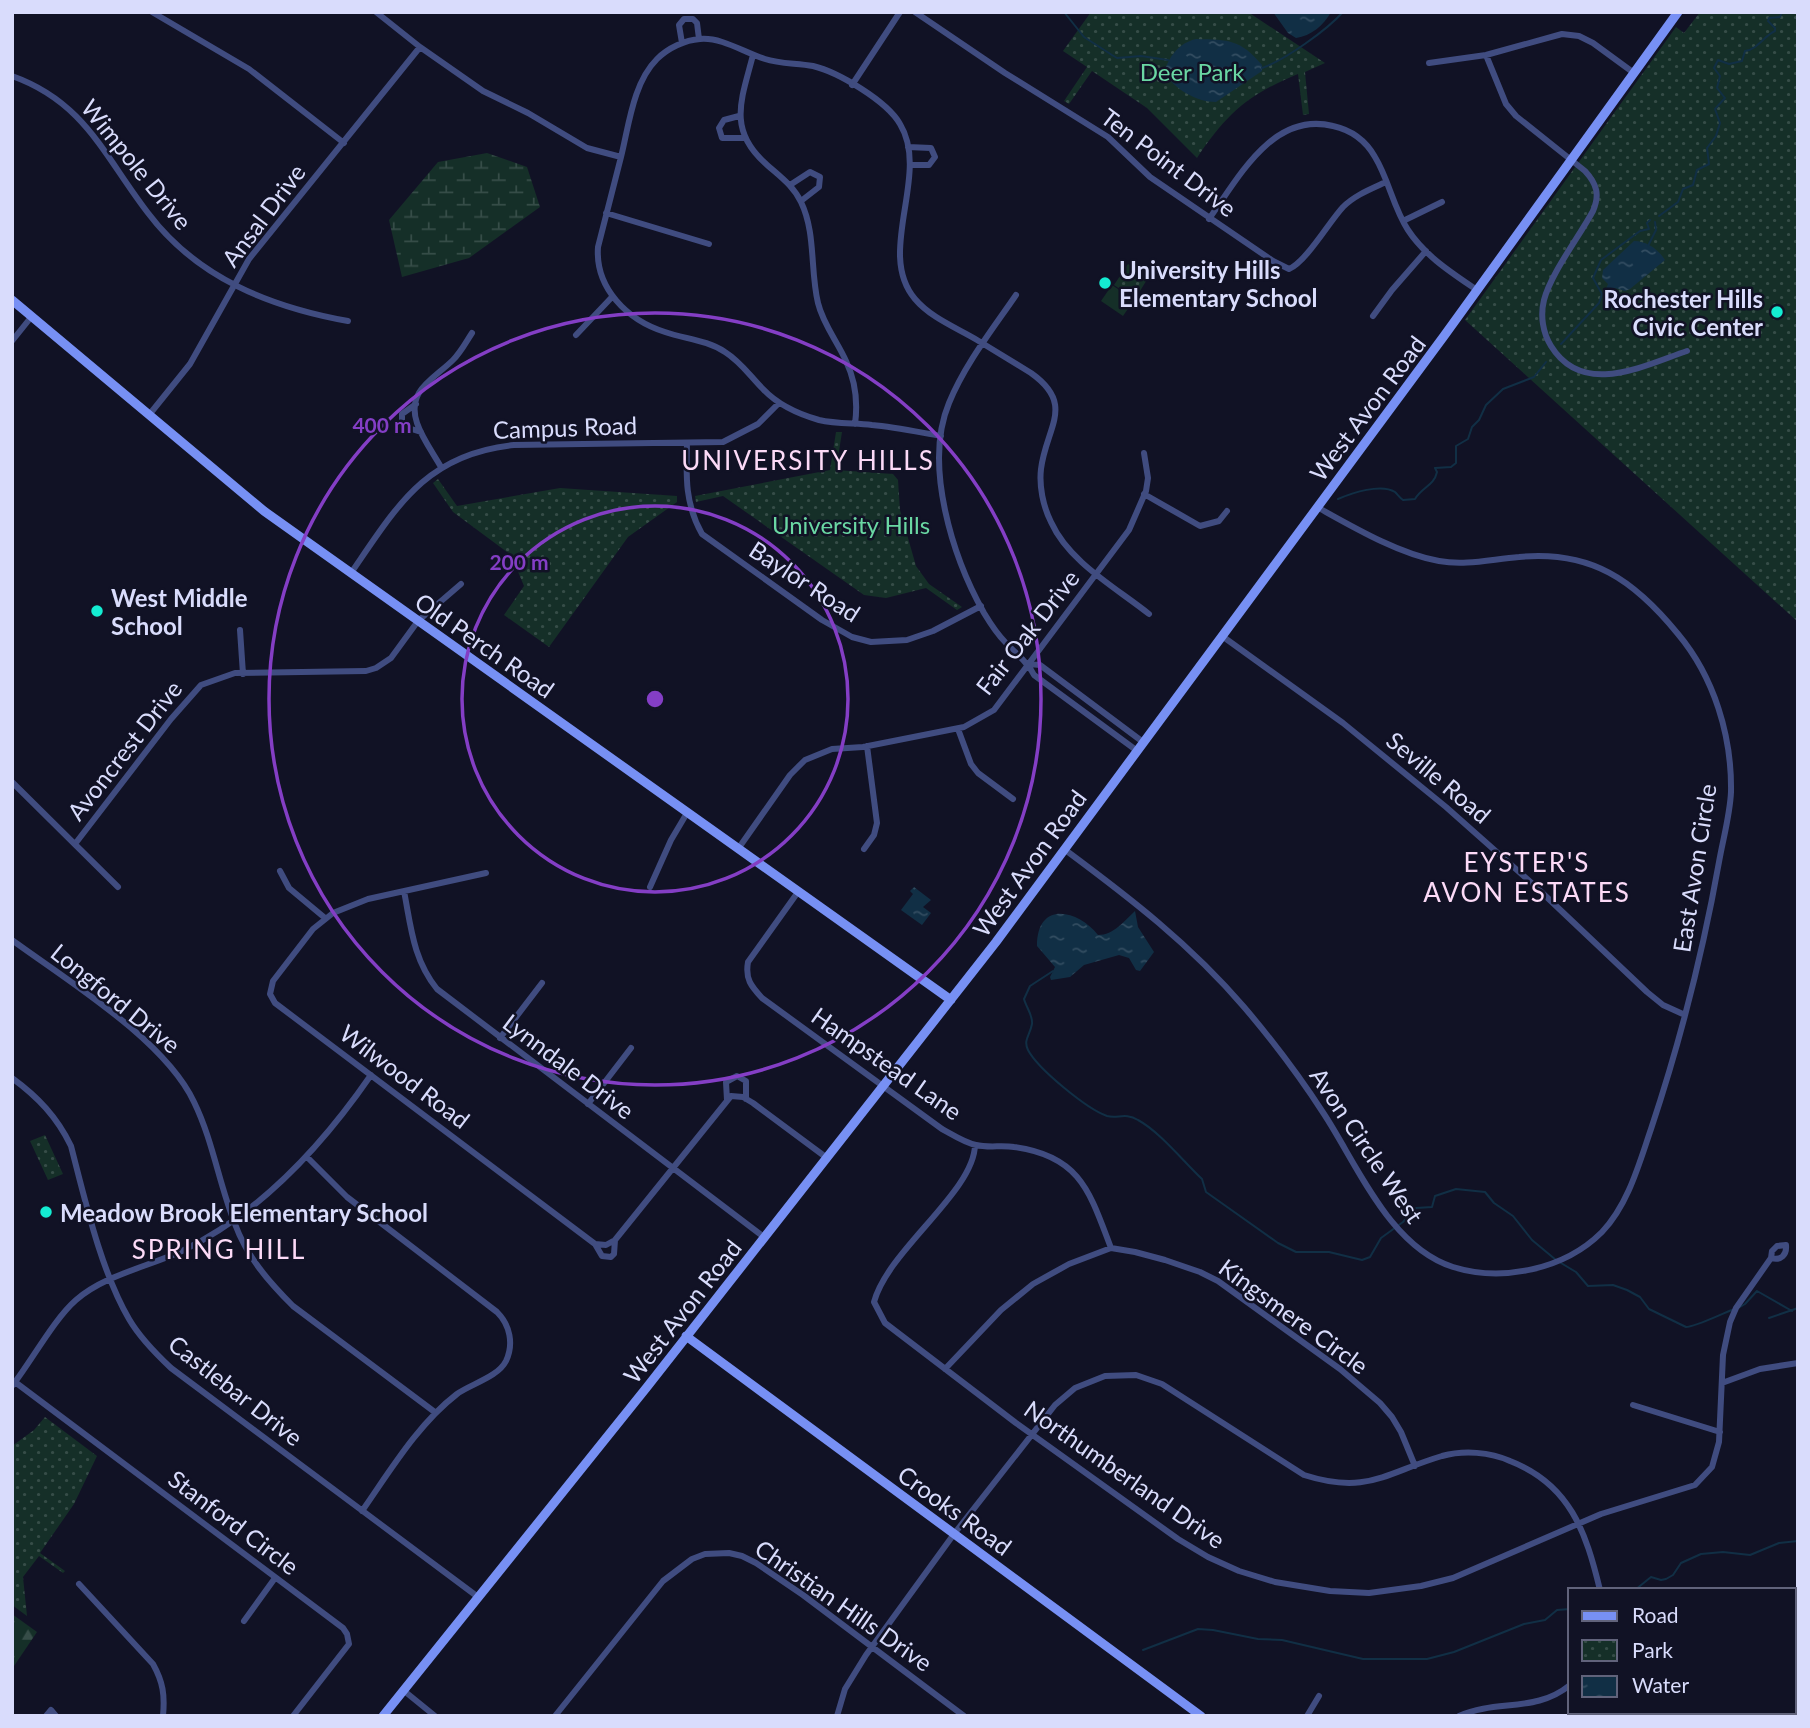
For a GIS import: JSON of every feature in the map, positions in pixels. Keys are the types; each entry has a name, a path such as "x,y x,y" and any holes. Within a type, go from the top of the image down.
{"street":[{"path":"152,12 249,69 344,143"},
{"path":"376,12 483,91 528,113 587,148 621,157"},
{"path":"852,85 900,12"},
{"name":"Ten Point Drive","path":"915,12 1005,73 1108,136 1150,177 1209,219 1289,269 1301,261 1351,200 1386,182"},
{"name":"West Avon Road","path":"383,1716 951,1000 1477,290 1678,12"},
{"path":"682,43 679,25 684,19 693,19 697,23 699,38"},
{"path":"1429,64 1486,55 1562,34 1579,36 1593,43 1634,74"},
{"path":"941,436 820,420 779,403 763,390 737,360 723,350 648,326 630,315 612,297 597,262 606,213 634,103 642,80 658,58 682,43 699,38 717,41 770,61 814,66 831,72 852,85 900,123 911,165 903,229 903,276 915,299 926,309 1044,383 1052,392 1057,412 1040,471 1042,499 1051,523 1066,546 1096,574 1149,614"},
{"name":"Ansal Drive","path":"149,415 190,364 249,259 420,47"},
{"path":"753,55 740,103 741,129 749,147 790,185 801,201 809,225 820,309 846,360 855,391 855,424"},
{"path":"1486,55 1500,92 1516,116 1593,180 1598,198 1545,297 1542,320 1552,348 1574,368 1586,373 1605,375 1627,372 1687,351"},
{"name":"Wimpole Drive","path":"12,76 55,96 71,110 86,126 148,214 198,262 234,285 271,302 348,321"},
{"path":"739,116 724,120 719,128 722,138 745,138"},
{"path":"1209,219 1268,144 1284,131 1306,123 1345,128 1375,156 1395,208 1426,251 1477,290"},
{"path":"908,147 931,148 935,157 929,165 911,165"},
{"path":"790,185 810,172 820,177 820,187 801,201"},
{"path":"1403,221 1442,202"},
{"path":"606,213 709,244"},
{"path":"1373,316 1426,251"},
{"path":"1016,295 963,374 949,403 941,436 939,468 950,525 959,556 981,606 1005,642 1029,664 1034,675 1136,750"},
{"path":"576,335 612,297"},
{"name":"Old Perch Road","path":"12,300 264,511 951,1000"},
{"path":"12,341 32,316"},
{"path":"442,467 421,432 417,422 416,404 422,386 452,361 471,333"},
{"name":"Campus Road","path":"351,573 396,510 419,484 463,456 487,448 514,445 723,442 758,424 779,403"},
{"path":"416,404 402,414 402,426 421,432"},
{"name":"Baylor Road","path":"687,443 688,503 692,517 702,534 839,631 871,642 907,639 933,631 981,606"},
{"name":"Fair Oak Drive","path":"738,849 798,765 832,749 867,746 958,729 994,710 1129,530 1148,478 1144,453"},
{"path":"1144,494 1200,526 1219,521 1227,512"},
{"name":"East Avon Circle","path":"1317,507 1409,552 1441,562 1473,563 1552,555 1597,565 1622,580 1655,608 1681,637 1710,686 1719,711 1727,748 1731,793 1711,909 1685,1015"},
{"name":"Avoncrest Drive","path":"75,844 188,698 201,685 234,673 366,671 376,668 391,658 418,621 461,584"},
{"path":"240,630 243,674"},
{"name":"Seville Road","path":"1222,636 1388,758 1535,886 1647,992 1663,1005 1685,1015"},
{"path":"1029,664 1040,665 1143,741"},
{"path":"958,729 971,764 978,773 1013,799"},
{"path":"864,849 874,835 877,823 867,746"},
{"path":"12,782 118,887"},
{"path":"650,887 671,840 687,813"},
{"name":"Avon Circle West","path":"1064,849 1170,931 1213,972 1295,1072 1393,1226 1420,1250 1453,1267 1484,1273 1525,1272 1572,1253 1602,1233 1613,1219 1632,1182 1685,1015"},
{"path":"280,871 289,888 325,918 353,904 486,873"},
{"name":"Lynndale Drive","path":"404,891 416,953 422,968 437,989 764,1237"},
{"name":"Hampstead Lane","path":"798,892 748,962 750,986 762,998 943,1129 975,1145 1015,1147 1059,1160 1085,1187 1111,1248"},
{"name":"Wilwood Road","path":"325,918 313,929 273,981 270,994 275,1003 595,1244"},
{"name":"Longford Drive","path":"12,940 135,1032 171,1066 195,1102 233,1220 256,1265 293,1306 436,1413"},
{"path":"500,1038 542,983"},
{"path":"588,1104 631,1048"},
{"path":"14,1384 74,1302 89,1290 111,1279 180,1252 233,1220 270,1192 337,1124 372,1075"},
{"path":"727,1100 726,1082 737,1076 746,1082 746,1099"},
{"name":"Castlebar Drive","path":"12,1078 51,1111 66,1136 121,1304 136,1329 171,1368 478,1597"},
{"path":"595,1244 606,1245 615,1240 731,1096 737,1095 746,1099 827,1158"},
{"name":"Northumberland Drive","path":"975,1145 974,1159 963,1179 877,1290 874,1302 885,1323 1032,1434 1208,1558 1239,1572 1316,1589 1369,1594 1442,1581 1622,1507 1695,1485 1712,1467 1720,1432 1723,1355 1730,1322 1772,1258"},
{"path":"307,1157 347,1197 497,1312 508,1325 511,1339 506,1362 500,1369 457,1395 436,1413 362,1511"},
{"path":"595,1244 602,1256 611,1257 614,1254 615,1240"},
{"path":"945,1369 1001,1310 1033,1284 1069,1264 1111,1248"},
{"name":"Kingsmere Circle","path":"1111,1248 1135,1252 1200,1272 1246,1300 1347,1374 1380,1403 1401,1432 1415,1466"},
{"name":"Crooks Road","path":"686,1336 1200,1716"},
{"path":"1722,1383 1760,1369 1798,1363"},
{"path":"836,1716 845,1689 873,1645 954,1534 1032,1434 1055,1405 1075,1388 1105,1376 1136,1375 1163,1384 1304,1475 1338,1484 1376,1480 1460,1453 1496,1455 1541,1475 1562,1494 1588,1544 1599,1588"},
{"name":"Stanford Circle","path":"14,1384 344,1628 349,1644 294,1716"},
{"path":"1633,1405 1720,1432"},
{"name":"Christian Hills Drive","path":"555,1716 663,1581 692,1559 705,1554 729,1553 749,1559 873,1645 964,1716"},
{"path":"244,1621 275,1578"},
{"path":"79,1584 153,1664 164,1692 163,1716"},
{"path":"1459,1716 1486,1707 1543,1701 1568,1686"},
{"path":"403,1690 435,1716"},
{"path":"1307,1716 1318,1696"},
{"path":"46,1716 51,1710 56,1716"}],"green space":[{"name":"Deer Park","path":"1091,12 1248,12 1325,63 1305,72 1309,114 1303,115 1298,74 1266,89 1240,107 1197,158 1147,108 1092,71 1069,104 1064,101 1087,67 1063,51"},
{"path":"1700,12 1798,12 1798,622 1465,320 1676,27 1684,33"},
{"path":"487,153 527,167 540,207 469,258 402,277 389,220 438,162"},
{"path":"1128,264 1148,278 1135,299 1114,285"},
{"path":"1112,285 1134,300 1123,316 1101,301"},
{"name":"University Hills","path":"836,432 842,432 836,470 893,474 898,480 900,510 916,566 929,584 962,607 957,610 926,588 886,598 864,595 723,496 696,502 695,496 830,470"},
{"name":"University Hills","path":"438,479 457,506 560,488 677,496 677,502 628,537 549,647 504,615 524,586 511,555 453,512 433,483"},
{"path":"45,1135 63,1174 48,1180 30,1141"},
{"path":"45,1417 97,1456 74,1504 40,1553 65,1571 63,1573 39,1556 23,1577 27,1616 12,1605 12,1446 34,1430"},
{"path":"12,1614 37,1632 12,1669"}],"water":[{"path":"1273,12 1331,12 1316,29 1296,38 1288,33"},
{"path":"1196,39 1226,41 1240,46 1262,65 1262,71 1216,102 1194,97 1180,89 1164,73 1176,51"},
{"path":"1634,241 1652,247 1665,260 1630,289 1625,291 1615,288 1607,292 1608,284 1602,278 1603,270"},
{"path":"914,887 931,900 923,907 931,913 922,925 901,910 913,894 910,891"},
{"path":"1135,911 1138,927 1154,952 1140,971 1136,970 1129,958 1119,955 1084,965 1070,977 1051,980 1055,967 1037,946 1039,932 1051,916 1060,914 1080,919 1098,935 1109,933"}],"waterway":[{"path":"1064,12 1084,37 1117,58 1141,56 1168,60"},
{"path":"1262,68 1305,44 1343,12"},
{"path":"1659,216 1678,202 1683,189 1693,185 1697,170 1709,164 1707,148 1716,136 1720,123 1715,109 1725,98 1717,88 1720,76 1714,68 1718,60 1729,64 1742,61 1745,51 1775,31 1768,21 1769,18 1780,17 1782,12"},
{"path":"1561,344 1599,303 1602,294 1593,278 1601,260 1640,231 1649,229 1647,223 1650,220"},
{"path":"1648,246 1656,230 1655,222"},
{"path":"1338,499 1382,488 1395,492 1403,500 1415,499 1433,480 1437,472 1435,468 1451,467 1456,463 1456,446 1468,439 1486,405 1503,389 1534,377 1546,362"},
{"path":"1053,971 1030,986 1024,999 1032,1021 1027,1046 1033,1058 1064,1087 1098,1112 1111,1117 1129,1116 1146,1125 1202,1179 1206,1192 1278,1243 1296,1252 1329,1252 1362,1260 1370,1257 1381,1238 1403,1222 1416,1208 1432,1207 1435,1196 1456,1189 1485,1192 1494,1203 1513,1216 1532,1240 1556,1260"},
{"path":"1561,1263 1576,1272 1588,1286 1613,1285 1627,1290 1640,1297 1649,1309 1686,1327 1732,1310"},
{"path":"1740,1307 1757,1291 1792,1311"},
{"path":"1769,1318 1798,1308"},
{"path":"1637,1588 1651,1577 1666,1579 1673,1575 1681,1563 1701,1554 1723,1552 1750,1555 1779,1543 1798,1541"},
{"path":"1143,1650 1198,1629 1258,1639 1282,1640 1363,1659 1427,1659 1454,1652 1524,1624 1545,1620 1557,1610 1568,1609"}],"place":[{"name":"University Hills Elementary School","path":"1105,283"},
{"name":"Rochester Hills Civic Center","path":"1777,312"},
{"name":"West Middle School","path":"97,611"},
{"name":"Meadow Brook Elementary School","path":"46,1212"}],"district":[{"name":"UNIVERSITY HILLS","path":"808,460"},
{"name":"EYSTER'S AVON ESTATES","path":"1527,877"},
{"name":"SPRING HILL","path":"219,1249"}]}
